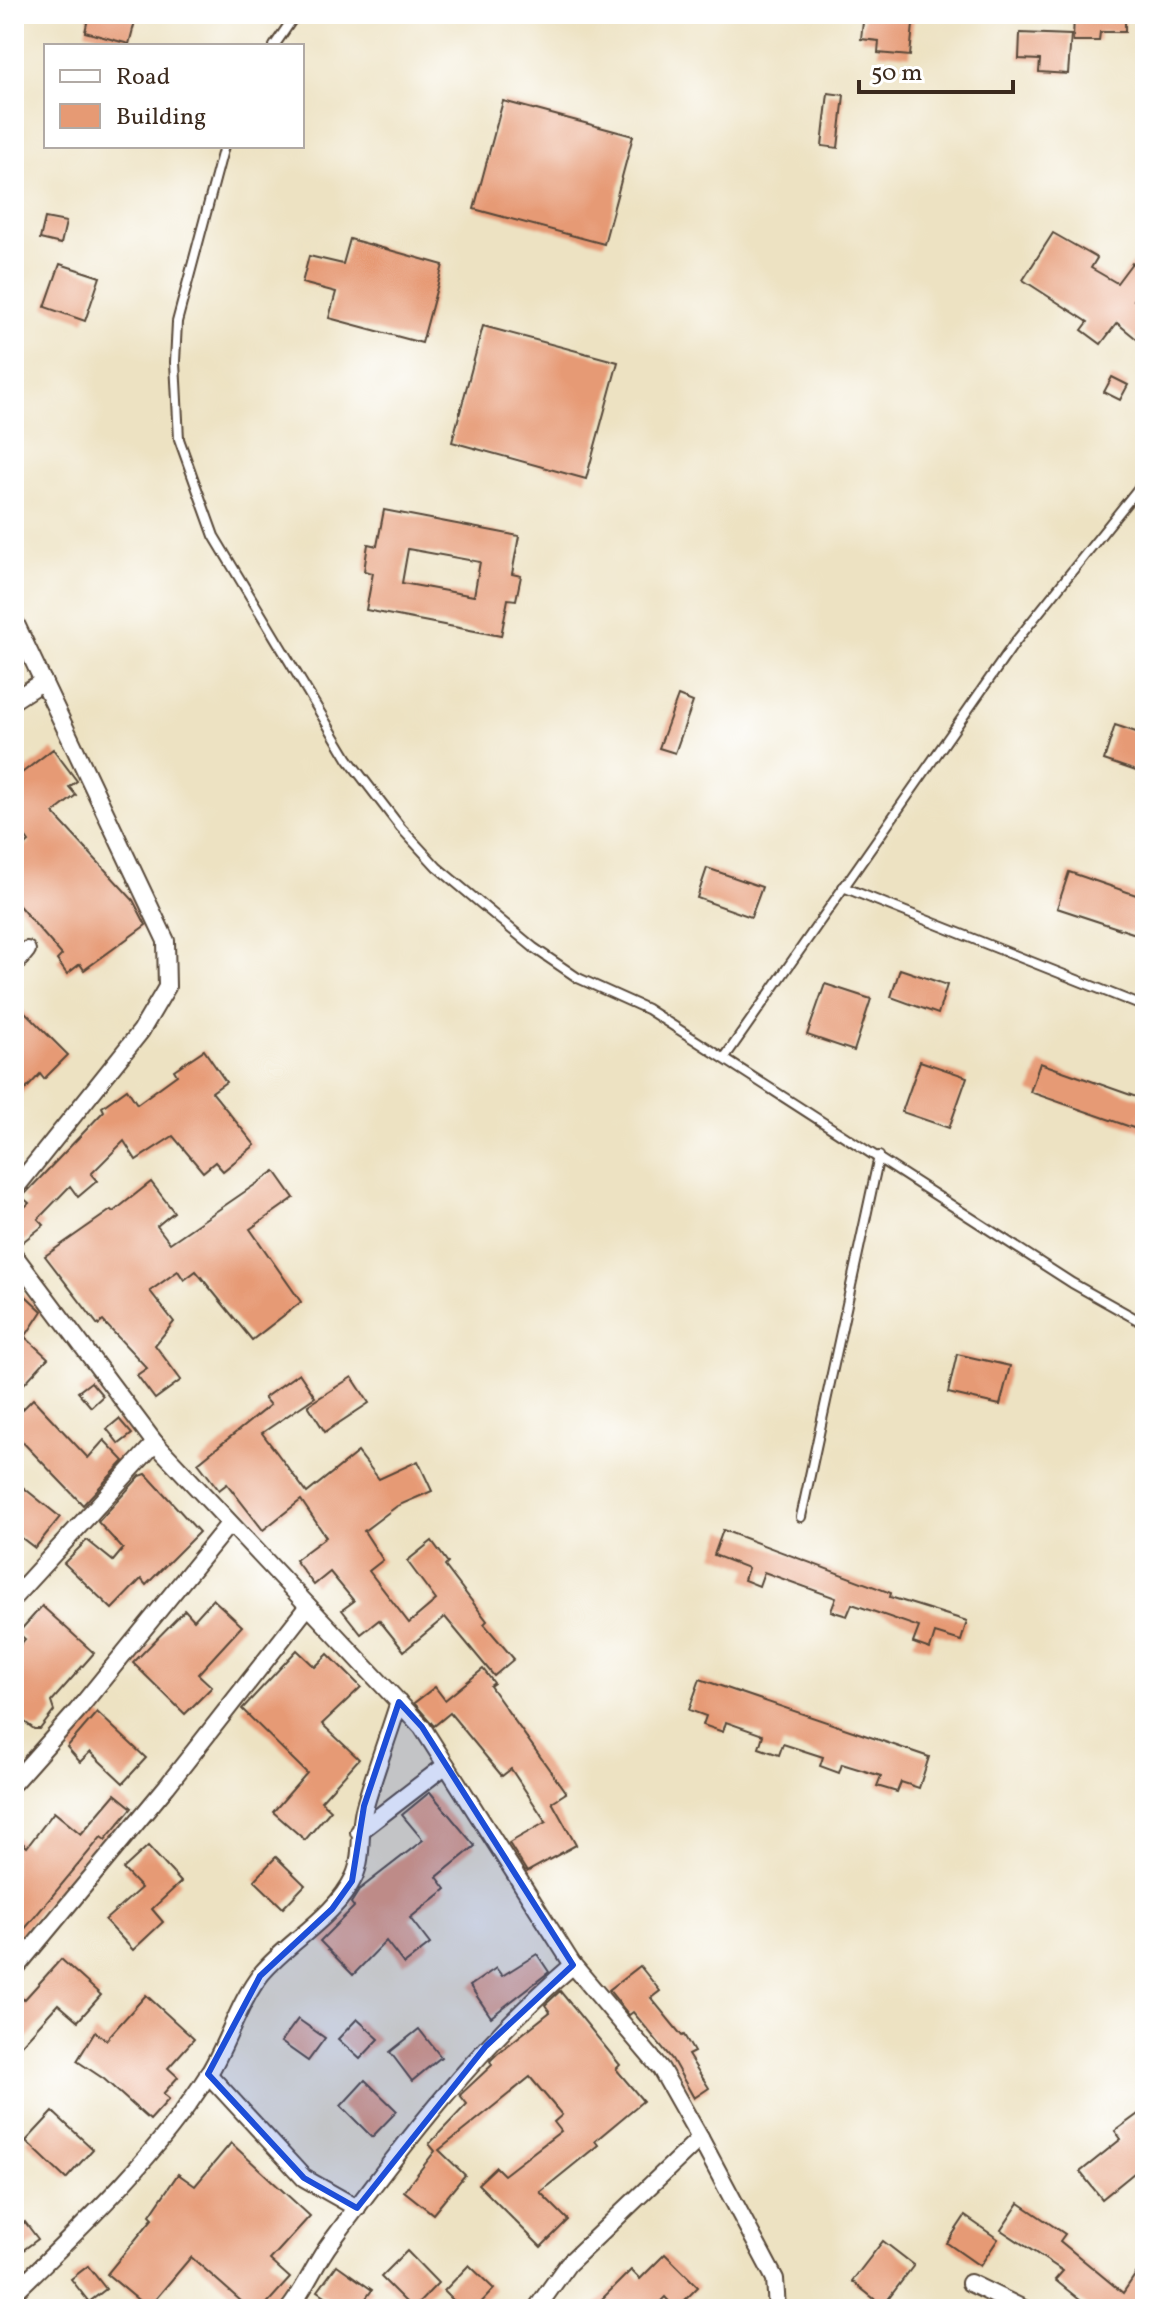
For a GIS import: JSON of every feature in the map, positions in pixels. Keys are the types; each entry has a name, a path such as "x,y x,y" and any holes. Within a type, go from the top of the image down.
{"street":[{"path":"14,620 166,941 167,987 141,1031 14,1190"},
{"path":"14,700 43,681"},
{"path":"14,966 27,950"},
{"path":"16,1261 155,1443 422,1727 573,1965 661,2069 775,2279 777,2309"},
{"path":"14,1597 155,1443"},
{"path":"14,1782 77,1711 229,1524"},
{"path":"14,1970 167,1786 308,1606"},
{"path":"14,2293 147,2153 208,2074 260,1976 332,1909 352,1881 358,1868 359,1832 399,1702"},
{"path":"359,1832 446,1765"},
{"path":"289,2309 408,2137 486,2046 573,1965"},
{"path":"208,2074 304,2178 357,2208"},
{"path":"536,2309 568,2264 700,2138"},
{"path":"970,2283 1024,2309"}],"lane":[{"path":"275,44 296,14"},
{"path":"223,148 177,322 175,362 179,439 214,536 348,759 401,828 437,867 534,948 578,978 647,1009 1072,1283 1145,1324"},
{"path":"725,1057 1016,641 1145,480"},
{"path":"843,887 1145,1007"},
{"path":"801,1517 879,1156"}],"highlighted area":[{"path":"399,1702 422,1727 573,1965 486,2046 357,2208 304,2178 208,2074 260,1976 332,1909 352,1881 364,1806"}],"building":[{"path":"89,14 137,14 129,44 85,32"},
{"path":"864,14 914,14 910,56 878,53 879,41 861,39"},
{"path":"1074,14 1125,14 1125,32 1100,32 1099,41 1073,41"},
{"path":"1020,33 1071,35 1068,74 1039,72 1040,60 1019,59"},
{"path":"828,93 844,95 838,148 822,146"},
{"path":"503,101 633,136 604,244 474,209"},
{"path":"45,218 66,222 61,244 40,239"},
{"path":"1053,233 1097,258 1091,268 1117,283 1132,263 1145,272 1145,284 1134,300 1145,308 1145,346 1117,323 1101,344 1082,330 1088,322 1023,280"},
{"path":"350,239 443,265 422,343 329,318 336,292 302,283 309,256 343,264"},
{"path":"60,264 100,277 85,321 45,307"},
{"path":"483,326 618,362 586,479 452,442"},
{"path":"1112,377 1128,385 1120,400 1104,392"},
{"path":"384,510 519,536 512,574 521,576 516,600 508,599 501,636 366,610 373,573 364,571 368,544 377,546","holes":["408,549 480,562 474,596 402,583"]},
{"path":"678,696 693,702 675,753 659,748"},
{"path":"1115,725 1145,735 1145,774 1104,760"},
{"path":"53,749 77,781 69,787 76,795 53,813 133,900 146,925 84,970 80,964 67,974 57,960 62,955 14,900 14,855 29,842 14,821 14,807 21,801 14,792 14,779"},
{"path":"707,868 762,887 751,917 697,898"},
{"path":"1069,872 1145,898 1145,937 1057,908"},
{"path":"900,969 947,985 938,1014 891,997"},
{"path":"825,984 871,999 854,1051 807,1035"},
{"path":"14,1001 68,1055 44,1079 40,1074 14,1102"},
{"path":"204,1050 226,1082 212,1092 255,1145 223,1171 215,1162 203,1172 173,1136 136,1160 124,1141 91,1174 97,1181 78,1197 70,1186 38,1219 44,1225 19,1245 14,1244 14,1217 29,1203 22,1197 104,1111 102,1107 127,1089 137,1104 177,1075 174,1070"},
{"path":"920,1061 967,1077 949,1128 902,1112"},
{"path":"1040,1063 1145,1100 1145,1132 1030,1092"},
{"path":"275,1171 294,1198 250,1229 301,1302 252,1340 196,1271 184,1280 178,1271 150,1291 174,1322 155,1345 181,1380 155,1399 137,1375 147,1368 103,1321 98,1325 45,1256 111,1210 113,1212 151,1182 174,1212 157,1226 170,1243"},
{"path":"14,1285 42,1311 25,1337 48,1358 24,1384 14,1376"},
{"path":"957,1354 1010,1366 1000,1405 948,1393"},
{"path":"299,1373 315,1397 262,1433 307,1493 358,1452 379,1479 418,1461 432,1491 397,1506 364,1531 383,1560 369,1571 409,1623 436,1600 407,1561 432,1541 448,1563 445,1566 487,1621 484,1624 514,1659 494,1676 445,1617 404,1651 379,1620 361,1634 342,1610 354,1601 330,1572 314,1585 295,1560 326,1537 301,1500 263,1530 227,1484 219,1490 198,1463 270,1405 264,1398"},
{"path":"352,1377 369,1403 325,1432 308,1405"},
{"path":"91,1382 103,1396 91,1407 78,1392"},
{"path":"33,1399 88,1458 104,1440 124,1461 83,1505 14,1433 14,1418"},
{"path":"119,1419 132,1434 119,1444 107,1429"},
{"path":"146,1474 199,1532 146,1585 141,1579 112,1609 64,1563 87,1540 113,1561 123,1549 98,1522 140,1476"},
{"path":"14,1480 60,1517 35,1548 14,1532"},
{"path":"723,1530 891,1593 890,1597 967,1621 961,1641 935,1633 930,1649 913,1643 919,1627 852,1604 847,1616 831,1611 836,1598 764,1572 759,1586 744,1580 748,1568 714,1555"},
{"path":"213,1599 242,1626 198,1674 212,1687 185,1714 133,1663 185,1610 194,1620"},
{"path":"42,1606 94,1653 51,1702 54,1711 40,1729 34,1729 17,1716 25,1707 14,1698 14,1652 25,1639 18,1633"},
{"path":"297,1650 315,1667 328,1654 361,1687 322,1724 359,1759 321,1801 331,1810 305,1840 273,1812 307,1773 242,1709"},
{"path":"483,1669 494,1683 490,1686 566,1793 552,1802 576,1845 527,1872 509,1843 546,1822 511,1769 502,1776 450,1713 434,1726 414,1703 435,1687 445,1700"},
{"path":"700,1679 929,1757 919,1788 901,1782 897,1792 877,1786 881,1776 842,1764 839,1773 820,1766 823,1757 783,1744 779,1755 759,1748 763,1735 726,1722 723,1732 703,1725 706,1716 689,1710"},
{"path":"97,1712 146,1758 123,1783 90,1752 80,1762 67,1747"},
{"path":"430,1792 475,1846 437,1877 446,1889 410,1918 430,1944 404,1964 386,1941 353,1975 320,1941 354,1907 351,1903 360,1889 423,1840 402,1815"},
{"path":"115,1794 132,1808 105,1840 101,1837 14,1942 14,1835 27,1847 54,1812 81,1834"},
{"path":"148,1846 181,1882 152,1909 163,1922 133,1950 105,1920 141,1888 123,1869"},
{"path":"276,1857 305,1885 283,1908 254,1880"},
{"path":"537,1954 549,1972 491,2017 470,1986 496,1968 502,1976"},
{"path":"61,1959 101,1995 78,2021 58,2004 14,2053 14,1991 24,2000"},
{"path":"640,1966 660,1991 651,1998 684,2035 694,2052 688,2055 709,2088 694,2098 672,2059 633,2012 629,2015 609,1990"},
{"path":"560,1991 620,2065 616,2069 643,2101 595,2141 598,2145 540,2192 568,2220 541,2247 478,2184 496,2167 504,2175 561,2131 554,2122 562,2115 530,2077 439,2150 465,2175 433,2214 404,2191 435,2151 429,2144 467,2104 460,2095 492,2065 490,2061 497,2054 550,2012 545,2005"},
{"path":"146,1995 194,2039 168,2068 178,2077 163,2094 169,2099 150,2120 104,2079 77,2061 95,2032 106,2040"},
{"path":"298,2019 325,2038 308,2061 281,2042"},
{"path":"357,2019 379,2039 360,2059 338,2039"},
{"path":"419,2029 441,2057 412,2081 390,2052"},
{"path":"365,2080 397,2111 372,2137 341,2106"},
{"path":"1145,2109 1145,2164 1102,2199 1080,2172 1121,2139 1115,2131"},
{"path":"53,2112 93,2149 66,2179 26,2141"},
{"path":"231,2143 310,2216 270,2260 290,2278 262,2309 250,2309 191,2257 148,2308 107,2274 153,2218 150,2215 178,2174 195,2186"},
{"path":"1019,2203 1065,2234 1060,2241 1123,2293 1145,2260 1145,2309 1091,2309 1055,2280 1063,2271 1001,2230"},
{"path":"965,2216 998,2239 980,2266 947,2243"},
{"path":"25,2222 38,2239 14,2257 14,2231"},
{"path":"883,2241 914,2265 883,2306 852,2281"},
{"path":"407,2251 438,2283 413,2309 381,2277"},
{"path":"665,2254 698,2287 676,2309 665,2297 653,2309 592,2309 631,2270 640,2279"},
{"path":"337,2265 372,2290 358,2309 325,2309 331,2300 318,2291"},
{"path":"469,2265 494,2289 475,2309 462,2309 444,2291"},
{"path":"88,2266 106,2289 89,2302 71,2279"}]}
